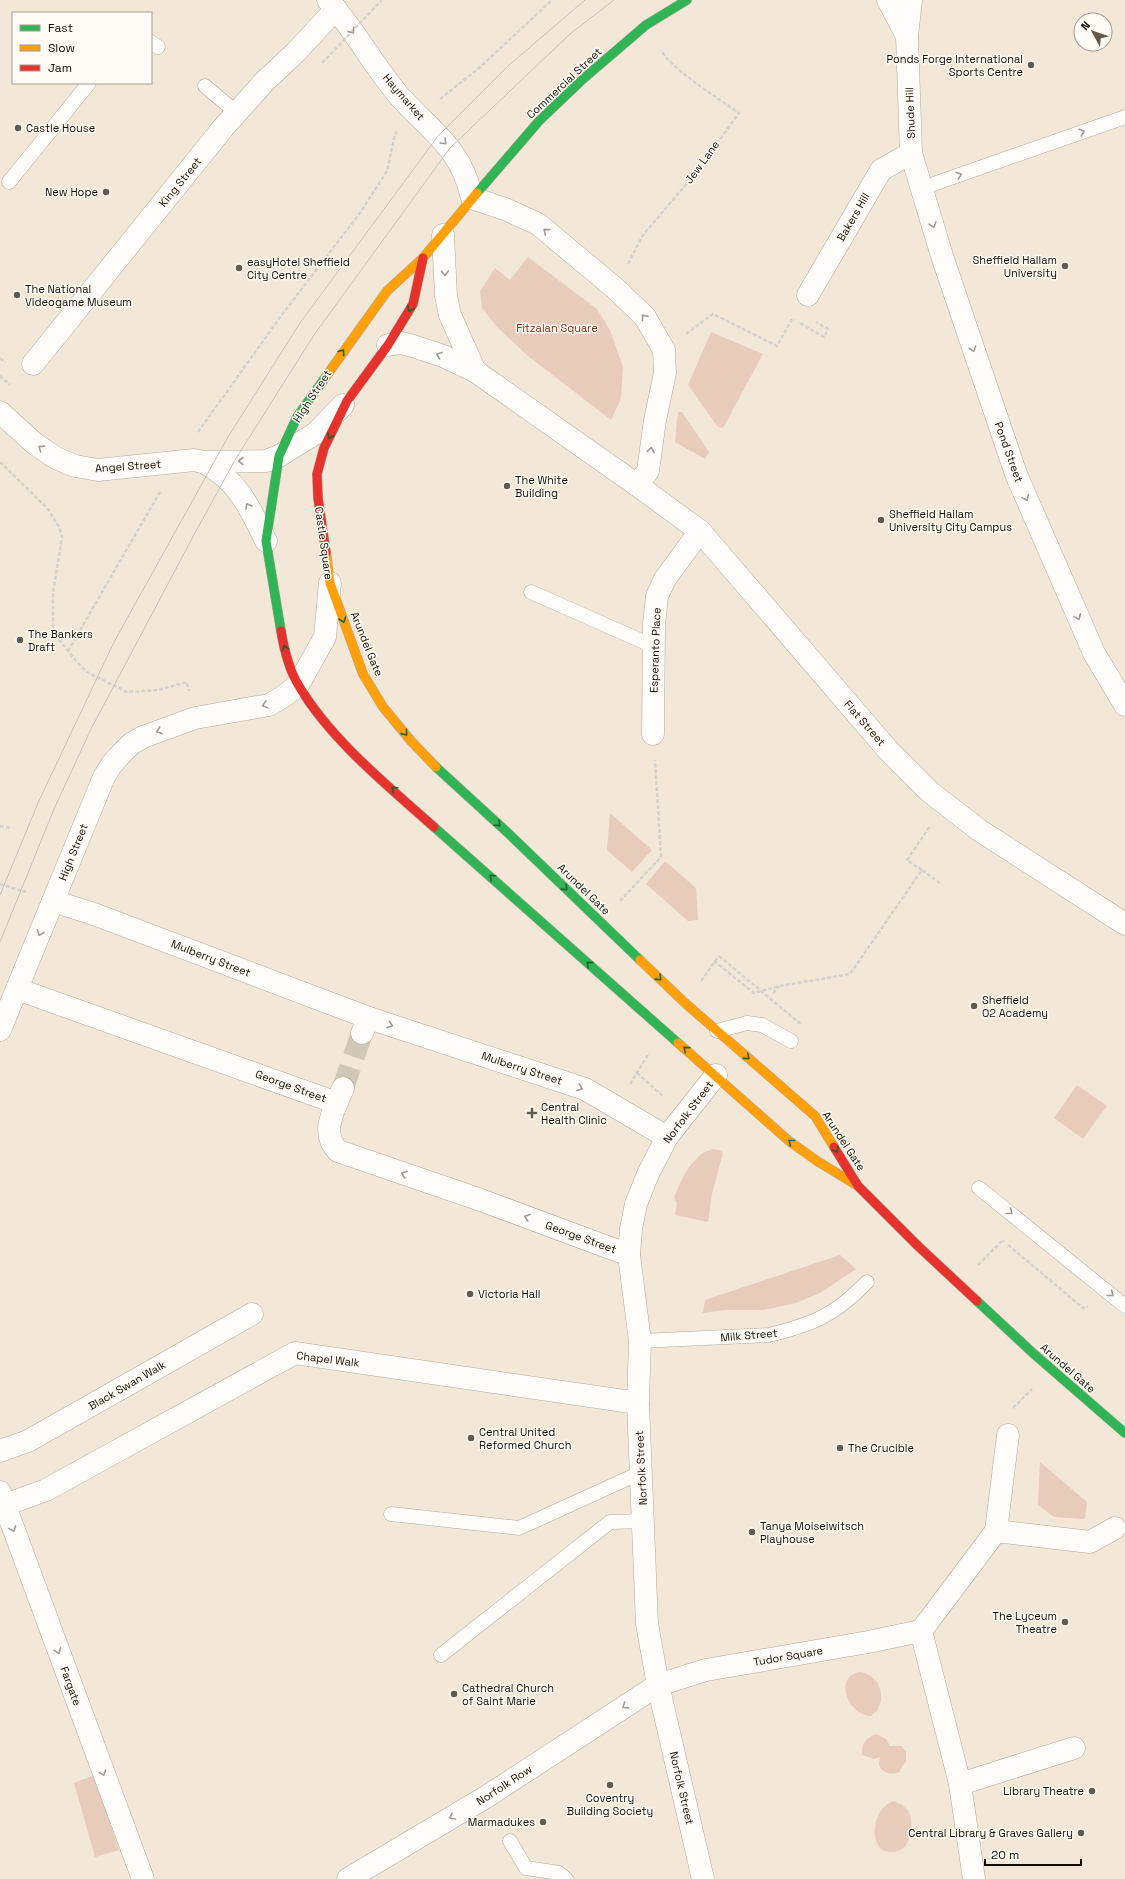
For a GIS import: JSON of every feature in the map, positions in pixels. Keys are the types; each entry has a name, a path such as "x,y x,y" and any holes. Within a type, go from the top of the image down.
{"street":[{"name":"Commercial Street","path":"472,198 539,121 583,79 646,25 687,0"},
{"name":"Shude Hill","path":"888,0 907,36"},
{"name":"Shude Hill","path":"911,0 907,36 911,153 922,188"},
{"name":"Haymarket","path":"332,4 401,97 418,113 459,160 469,185 472,198"},
{"name":"King Street","path":"33,364 230,121 264,81 295,53 332,4"},
{"name":"Bakers Hill","path":"808,295 881,170 911,153"},
{"name":"Pond Street","path":"922,188 942,256 1016,474 1094,653 1125,705"},
{"name":"High Street","path":"279,456 297,417 313,391 387,291 423,258 472,198"},
{"path":"388,345 401,343 413,346 443,356 475,371 637,485 648,470 655,420 665,373 664,350 645,317 616,289 538,224 505,209 472,198"},
{"path":"443,234 446,296 450,315 475,371"},
{"name":"High Street","path":"279,456 316,433 347,401 388,345 413,304 423,258"},
{"name":"Castle Square","path":"195,718 269,705 298,685 325,636 330,583 318,498 317,474 324,448 347,401"},
{"name":"Angel Street","path":"0,412 35,444 56,458 75,466 98,470 194,460 203,462"},
{"path":"203,462 266,461 279,456 266,541"},
{"path":"203,462 226,477 237,488 249,507 266,541 281,633 290,666 298,685"},
{"name":"Flat Street","path":"637,485 700,532 888,750 945,805 979,830 1125,924"},
{"name":"Esperanto Place","path":"653,734 653,646 657,596 665,580 700,532"},
{"name":"Arundel Gate","path":"330,583 363,674 383,707 411,741 447,778 508,833 685,1003 815,1116 858,1186 918,1246 1049,1368 1125,1433"},
{"name":"Arundel Gate","path":"298,685 320,718 344,744 422,816 717,1072 789,1141 817,1161 858,1186"},
{"name":"High Street","path":"0,1030 104,777 112,764 131,744 143,737 195,718"},
{"name":"Mulberry Street","path":"53,901 94,914 270,980 366,1025 585,1089 667,1137"},
{"name":"George Street","path":"17,989 340,1095 328,1131 331,1142 338,1151 478,1199 629,1255"},
{"path":"717,1031 722,1044 722,1050"},
{"name":"Norfolk Street","path":"703,1879 658,1685 647,1624 638,1403 640,1341 629,1255 631,1229 636,1204 648,1174 667,1137 717,1072"},
{"name":"Black Swan Walk","path":"0,1451 28,1441 252,1314"},
{"name":"Chapel Walk","path":"2,1499 46,1490 295,1352 638,1403"},
{"path":"974,1879 960,1784 920,1631 996,1531 1008,1435"},
{"name":"Fargate","path":"2,1499 142,1879"},
{"path":"996,1531 1090,1542 1115,1528"},
{"name":"Tudor Square","path":"658,1685 706,1670 868,1642 920,1631"},
{"name":"Norfolk Row","path":"348,1879 486,1797 658,1685"},
{"path":"960,1784 1074,1748"}],"lane":[{"path":"9,182 88,84"},
{"path":"204,86 230,121"},
{"path":"922,188 1125,117"},
{"path":"531,592 653,646"},
{"path":"717,1031 747,1022 762,1026 791,1041"},
{"path":"979,1188 1124,1305"},
{"name":"Milk Street","path":"640,1341 769,1335 785,1331 802,1326 834,1311 848,1301 867,1282"},
{"path":"391,1514 519,1528 642,1472"},
{"path":"441,1655 610,1522 644,1521"},
{"path":"510,1841 526,1868 559,1873 566,1879"}],"path":[{"path":"322,63 382,0"},
{"path":"68,651 177,462 284,312 360,213 387,171 395,134 418,113 434,104 479,68 552,0"},
{"name":"Jew Lane","path":"616,289 643,235 694,174 739,113 680,70 665,57"},
{"path":"664,350 713,314 777,346 792,319 824,337 828,329 815,322"},
{"path":"0,376 14,388"},
{"path":"0,462 48,509 59,527 62,537 53,593 54,632 68,651 87,672 127,692 158,690 187,682 195,718"},
{"path":"638,880 660,857 653,734"},
{"path":"940,883 907,860 945,805"},
{"path":"0,826 10,828"},
{"path":"714,961 754,993 780,986 850,974 922,870"},
{"path":"719,956 802,1025"},
{"path":"772,993 780,986"},
{"path":"637,1073 664,1097"},
{"path":"960,1284 1003,1240 1083,1308 1124,1305"},
{"path":"1008,1435 1009,1413 1035,1386 1049,1368"}],"green space":[{"name":"Fitzalan Square","path":"528,257 597,309 610,330 623,367 621,399 611,420 528,356 496,326 482,308 480,291 495,268 510,280"},
{"path":"711,332 763,354 723,428 718,427 688,385"},
{"path":"678,412 682,412 709,452 705,459 675,442"},
{"path":"610,813 652,850 632,872 607,850"},
{"path":"665,861 696,888 698,920 688,921 646,884"},
{"path":"1077,1085 1107,1106 1083,1139 1054,1118"},
{"path":"713,1149 719,1150 723,1153 712,1194 708,1222 675,1215 677,1203 674,1198 688,1169 699,1156"},
{"path":"840,1255 856,1269 820,1293 796,1303 764,1310 725,1310 703,1313 705,1300"},
{"path":"1040,1462 1087,1502 1085,1519 1054,1517 1038,1505"},
{"path":"860,1672 868,1674 874,1678 880,1690 880,1704 871,1716 856,1710 850,1703 847,1696 847,1681 852,1675"},
{"path":"876,1734 886,1739 890,1746 901,1746 906,1751 906,1761 899,1772 885,1772 879,1765 880,1757 874,1759 862,1755 862,1748 865,1742 869,1737"},
{"path":"94,1775 119,1850 95,1857 74,1783"},
{"path":"894,1801 907,1810 911,1818 911,1825 910,1835 906,1845 900,1850 893,1852 885,1851 879,1846 876,1839 875,1830 876,1821 880,1812 886,1805"}],"tunnel":[{"path":"343,1088 362,1033"}],"tram line":[{"path":"0,895 38,803 114,642 228,437 300,323 438,136 508,66 585,0"},
{"path":"0,942 54,809 91,729 235,460 314,335 450,148 570,34 614,0"}],"traffic: fast":[{"path":"477,193 539,121 583,79 646,25 687,0"},
{"path":"281,631 266,541 279,456 297,417 327,375"},
{"path":"436,767 508,833 640,960"},
{"path":"434,827 678,1043"},
{"path":"977,1301 1034,1354 1125,1433"}],"traffic: slow":[{"path":"327,375 387,291 423,258 477,193"},
{"path":"326,553 330,583 363,674 383,707 411,741 436,767"},
{"path":"640,960 685,1003 815,1116 834,1147"},
{"path":"678,1043 789,1141 817,1161 858,1186"}],"traffic: jam":[{"path":"326,553 318,498 317,474 324,448 347,401 388,345 413,304 423,258"},
{"path":"281,631 285,652 292,673 312,706 343,743 361,761 434,827"},
{"path":"834,1147 858,1186 918,1246 977,1301"}],"place":[{"name":"Ponds Forge International Sports Centre","path":"1031,65"},
{"name":"Castle House","path":"18,128"},
{"name":"New Hope","path":"106,192"},
{"name":"Sheffield Hallam University","path":"1065,266"},
{"name":"easyHotel Sheffield City Centre","path":"239,268"},
{"name":"The National Videogame Museum","path":"17,295"},
{"name":"The White Building","path":"507,486"},
{"name":"Sheffield Hallam University City Campus","path":"881,520"},
{"name":"The Bankers Draft","path":"20,640"},
{"name":"Sheffield O2 Academy","path":"974,1006"},
{"name":"Central Health Clinic","path":"532,1113"},
{"name":"Victoria Hall","path":"470,1294"},
{"name":"Central United Reformed Church","path":"471,1438"},
{"name":"The Crucible","path":"840,1448"},
{"name":"Tanya Moiseiwitsch Playhouse","path":"752,1532"},
{"name":"The Lyceum Theatre","path":"1065,1622"},
{"name":"Cathedral Church of Saint Marie","path":"454,1694"},
{"name":"Coventry Building Society","path":"610,1785"},
{"name":"Library Theatre","path":"1092,1791"},
{"name":"Marmadukes","path":"543,1822"},
{"name":"Central Library & Graves Gallery","path":"1081,1833"}]}
